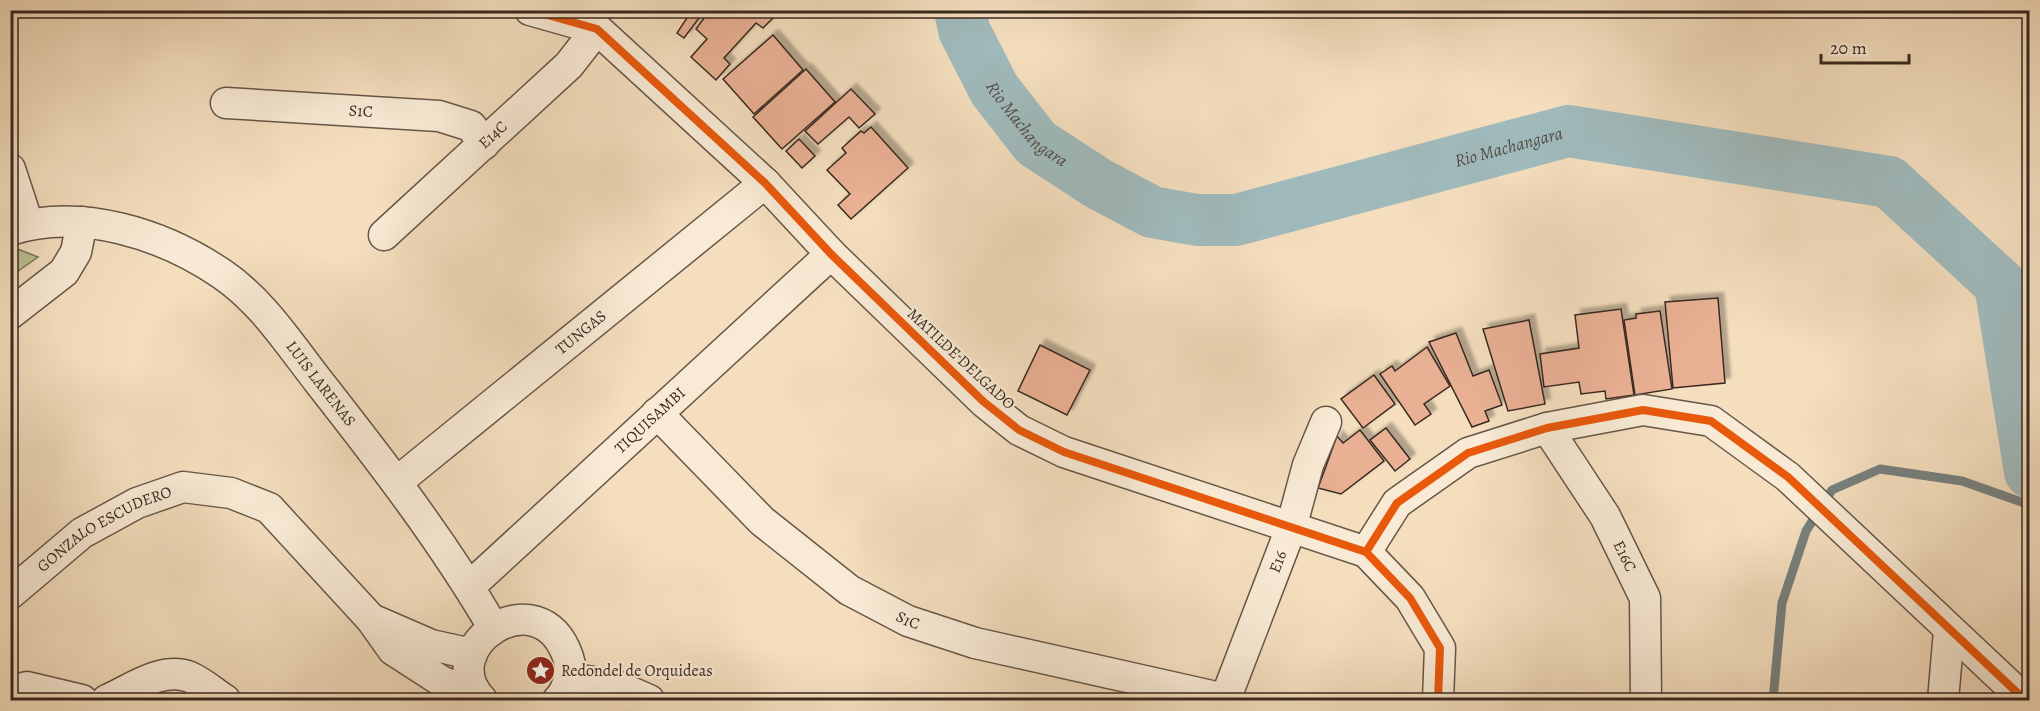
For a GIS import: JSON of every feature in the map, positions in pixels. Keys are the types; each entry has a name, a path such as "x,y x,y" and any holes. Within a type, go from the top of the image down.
{"street":[{"name":"MATILDE DELGADO","path":"530,10 597,29 765,183 831,254 984,402 1019,429 1064,452 1366,552 1410,598 1440,648 1438,700"},
{"name":"E14C","path":"384,235 569,65 597,29"},
{"name":"S1C","path":"226,103 439,117 471,126 484,144"},
{"path":"10,169 19,227 82,222 76,252 64,273 10,314"},
{"name":"TUNGAS","path":"397,482 765,183"},
{"name":"LUIS LARENAS","path":"82,222 153,236 223,274 260,308 397,482 469,586 493,627"},
{"name":"TIQUISAMBI","path":"469,586 831,254"},
{"path":"1366,552 1397,503 1468,453 1547,428 1642,410 1711,421 1788,477 1949,631 2025,700"},
{"name":"S1C","path":"657,413 762,521 849,590 908,621 975,643 1225,700"},
{"name":"E16","path":"1225,700 1291,528 1308,465 1326,422"},
{"name":"E16C","path":"1547,428 1605,516 1645,598 1646,700"},
{"name":"GONZALO ESCUDERO","path":"10,594 82,533 136,503 183,487 231,493 269,508 371,619 393,650 441,681 480,699"},
{"name":"GONZALO ESCUDERO","path":"371,619 430,645 472,654"},
{"path":"480,699 470,668 472,654 480,639 493,627 508,621 525,620 540,624 554,633 564,646 570,662 564,689 617,686 649,700"},
{"path":"1943,700 1949,631"},
{"path":"107,700 161,674 176,673 192,677 225,700"},
{"path":"10,691 27,687 82,700"}],"green space":[{"path":"15,248 38,257 11,276 11,250"}],"building":[{"path":"677,10 705,10 684,38 677,33 687,18"},
{"path":"710,10 766,10 773,18 763,28 756,23 724,58 730,64 716,80 691,57 707,39 696,29"},
{"path":"773,35 803,70 754,114 723,79"},
{"path":"806,69 835,102 782,149 753,117"},
{"path":"851,89 875,114 859,128 849,117 818,144 805,131"},
{"path":"871,127 908,168 851,219 838,205 850,194 827,170 846,153 842,148 861,131 864,133"},
{"path":"799,139 815,156 802,168 786,151"},
{"path":"1718,298 1725,383 1673,388 1665,302"},
{"path":"1621,309 1634,395 1606,399 1605,391 1581,394 1579,382 1544,387 1540,354 1579,348 1575,315"},
{"path":"1660,311 1672,389 1635,395 1624,320 1636,318 1636,314"},
{"path":"1529,320 1545,404 1508,411 1483,329"},
{"path":"1456,333 1473,376 1489,370 1502,405 1485,411 1489,421 1472,427 1429,342"},
{"path":"1040,345 1090,370 1067,415 1018,391"},
{"path":"1427,347 1450,386 1424,404 1431,414 1415,425 1380,374 1392,366 1395,371"},
{"path":"1374,375 1395,404 1363,428 1341,399"},
{"path":"1386,428 1410,459 1395,471 1370,440"},
{"path":"1360,430 1384,461 1341,494 1318,488 1337,436 1343,443"}],"waterway":[{"name":"Rio Machangara","path":"960,10 964,30 994,89 1036,143 1099,184 1152,212 1197,220 1236,220 1568,131 1889,182 2000,284 2030,472"},
{"path":"1773,700 1782,603 1806,531 1832,490 1880,469 1962,481 2030,505"}],"cycle path":[{"path":"530,10 597,29 765,183 831,254 984,402 1019,430 1064,452 1366,552 1410,598 1440,648 1438,700"},
{"path":"1366,552 1397,503 1468,453 1547,428 1643,410 1711,421 1788,477 2025,700"}],"place":[{"name":"Redondel de Orquideas","path":"540,671"}]}
